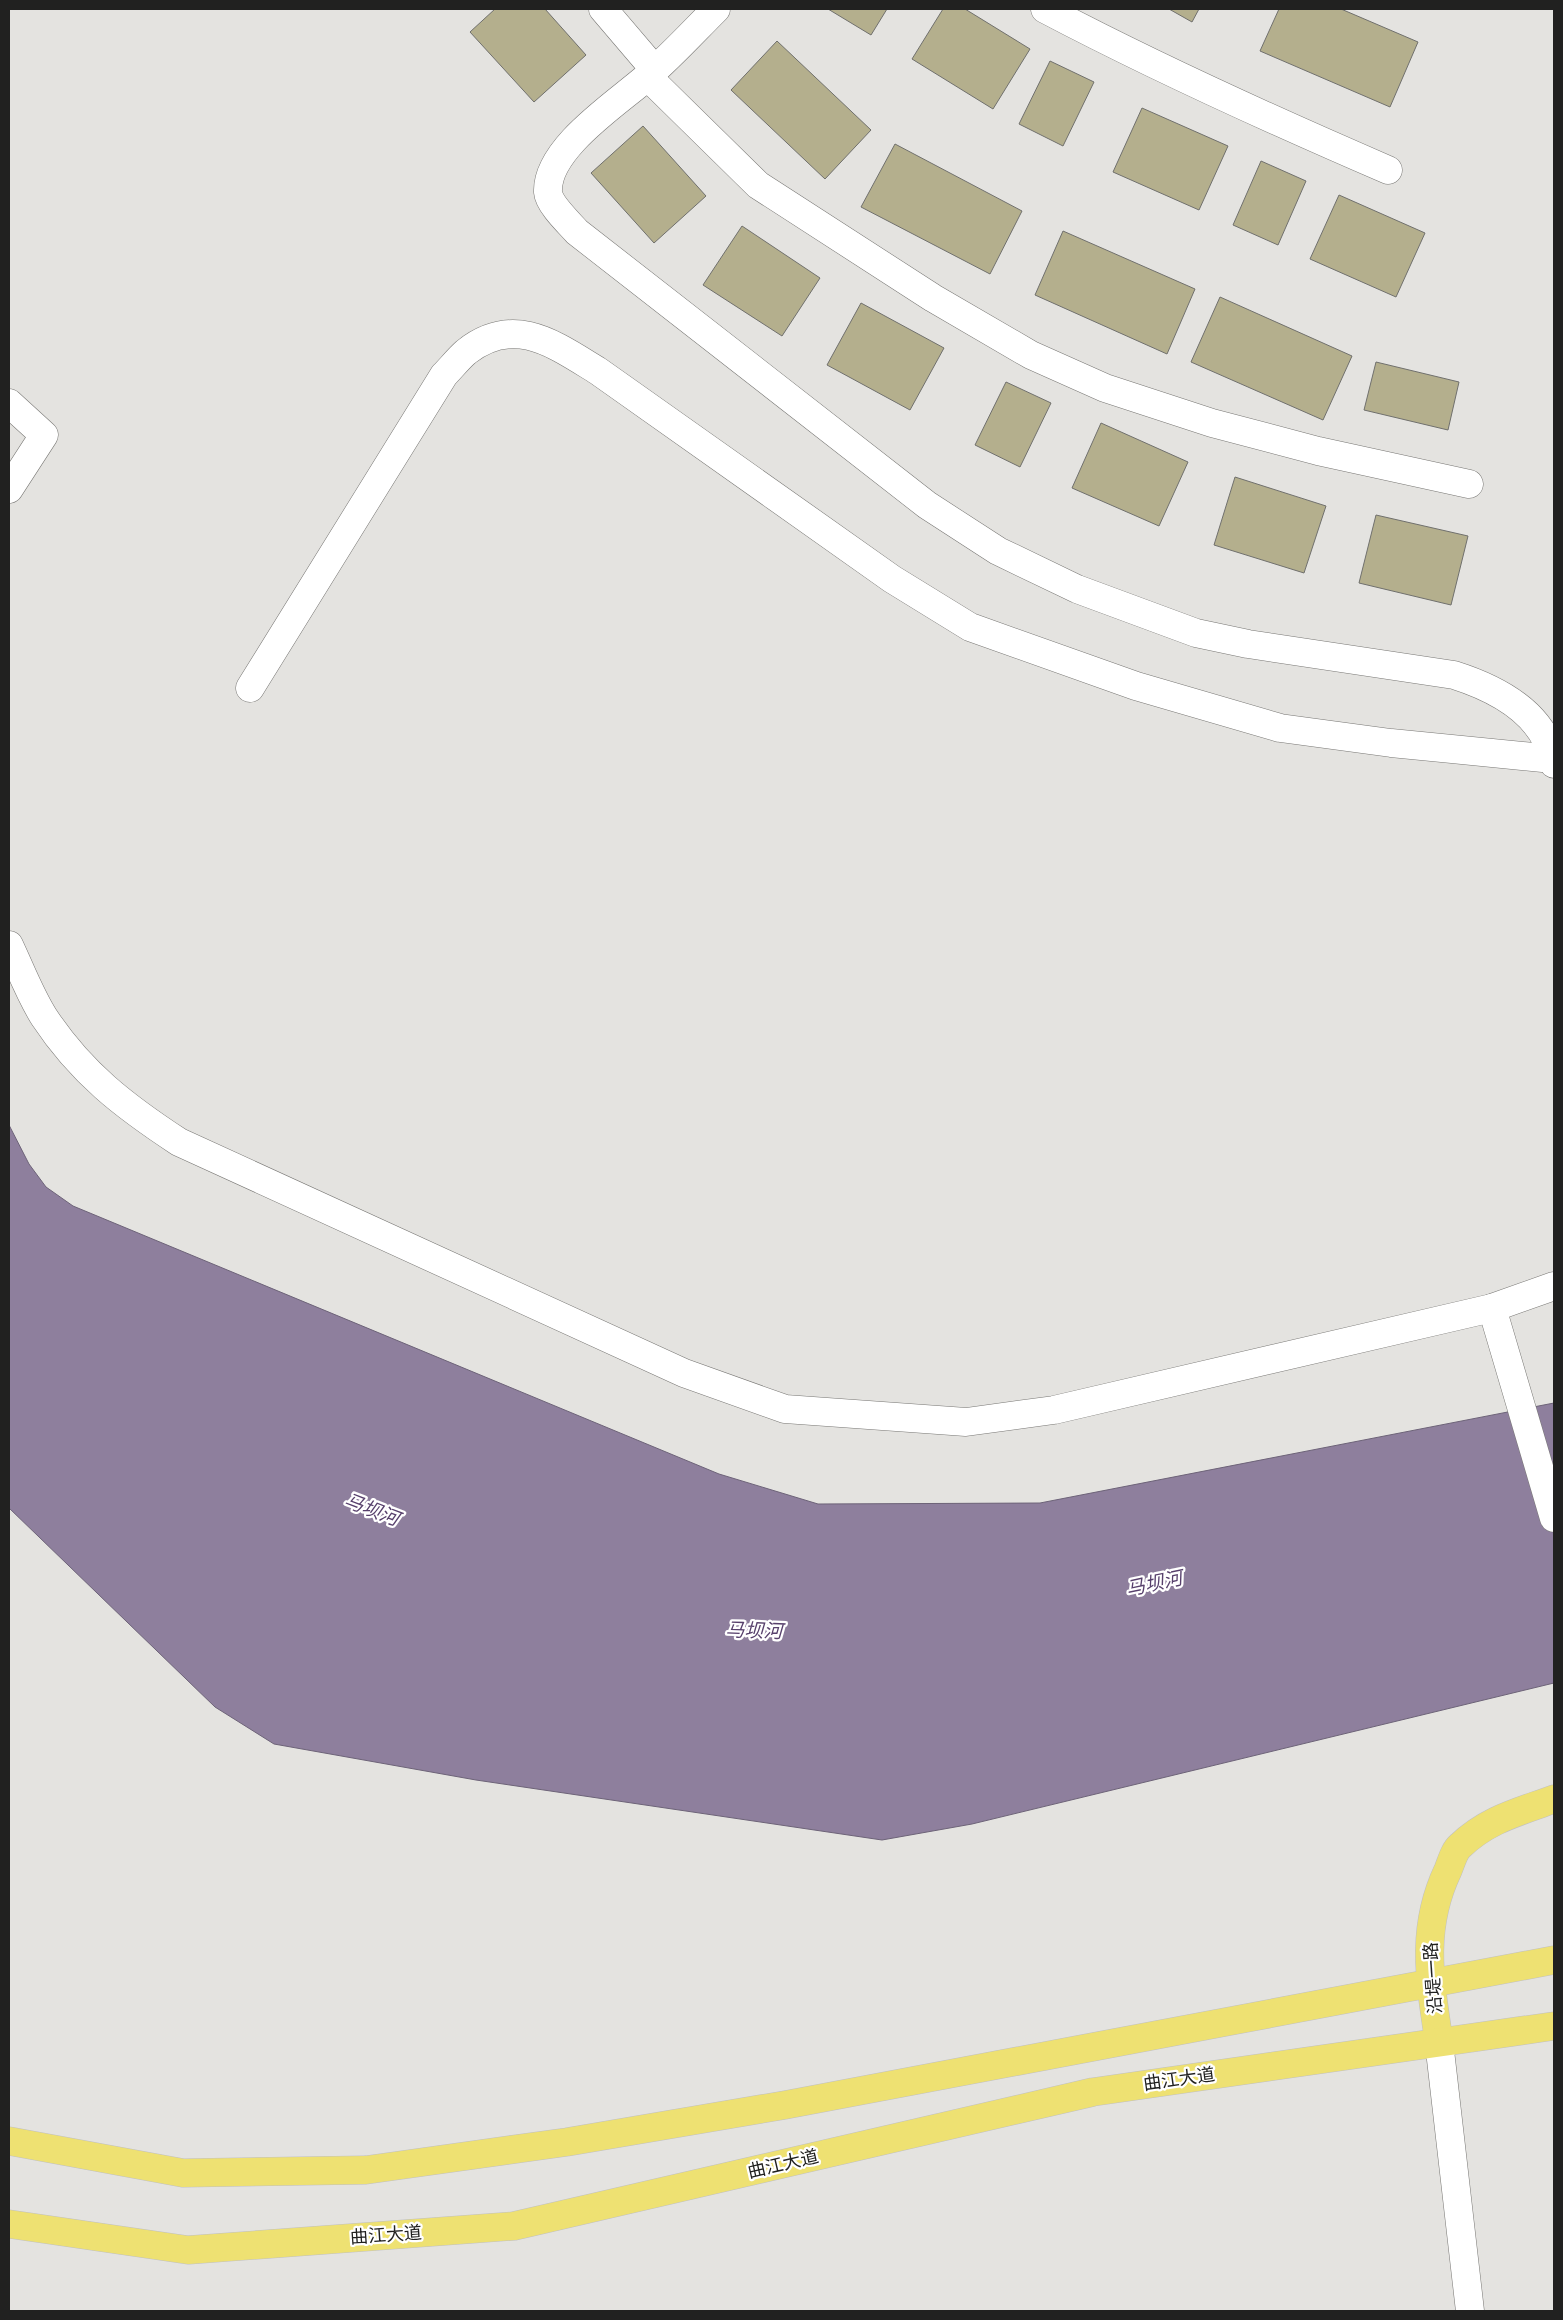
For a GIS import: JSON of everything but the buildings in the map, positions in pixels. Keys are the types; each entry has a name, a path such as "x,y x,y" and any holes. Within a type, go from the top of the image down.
{"main road":[{"name":"沿堤一路","path":"1439,2042 1430,1982 1429,1936 1439,1889 1458,1847 1495,1820 1554,1799"},
{"path":"9,2142 183,2173 366,2170 567,2142 785,2105 1554,1960"},
{"name":"曲江大道","path":"9,2224 188,2250 514,2226 1094,2092 1554,2026"}],"street":[{"path":"603,9 651,73 758,185 925,293 1031,355 1105,388 1212,423 1318,451 1469,484"},
{"path":"250,688 444,375 466,352 491,338 513,332 556,346 598,371 892,580 970,627 1136,686 1280,728 1554,762 1544,736 1520,707 1503,694 1480,683 1454,675 1248,644 1196,633 1077,589 998,551 927,506 577,232 558,212 548,193 552,172 567,148 602,114 651,73 716,9"},
{"path":"1045,9 1121,49 1250,110 1388,170"},
{"path":"9,404 44,435 9,490"},
{"path":"9,945 44,1017 84,1068 130,1109 179,1142 684,1373 785,1409 966,1422 1054,1410 1492,1308 1554,1286"},
{"path":"1492,1308 1554,1518"},
{"path":"1439,2042 1470,2311"}],"water":[{"name":"马坝河","path":"9,1125 29,1164 46,1187 73,1206 719,1474 818,1504 1040,1503 1554,1403 1554,1683 972,1824 882,1840 476,1780 274,1744 215,1707 9,1508"}]}
